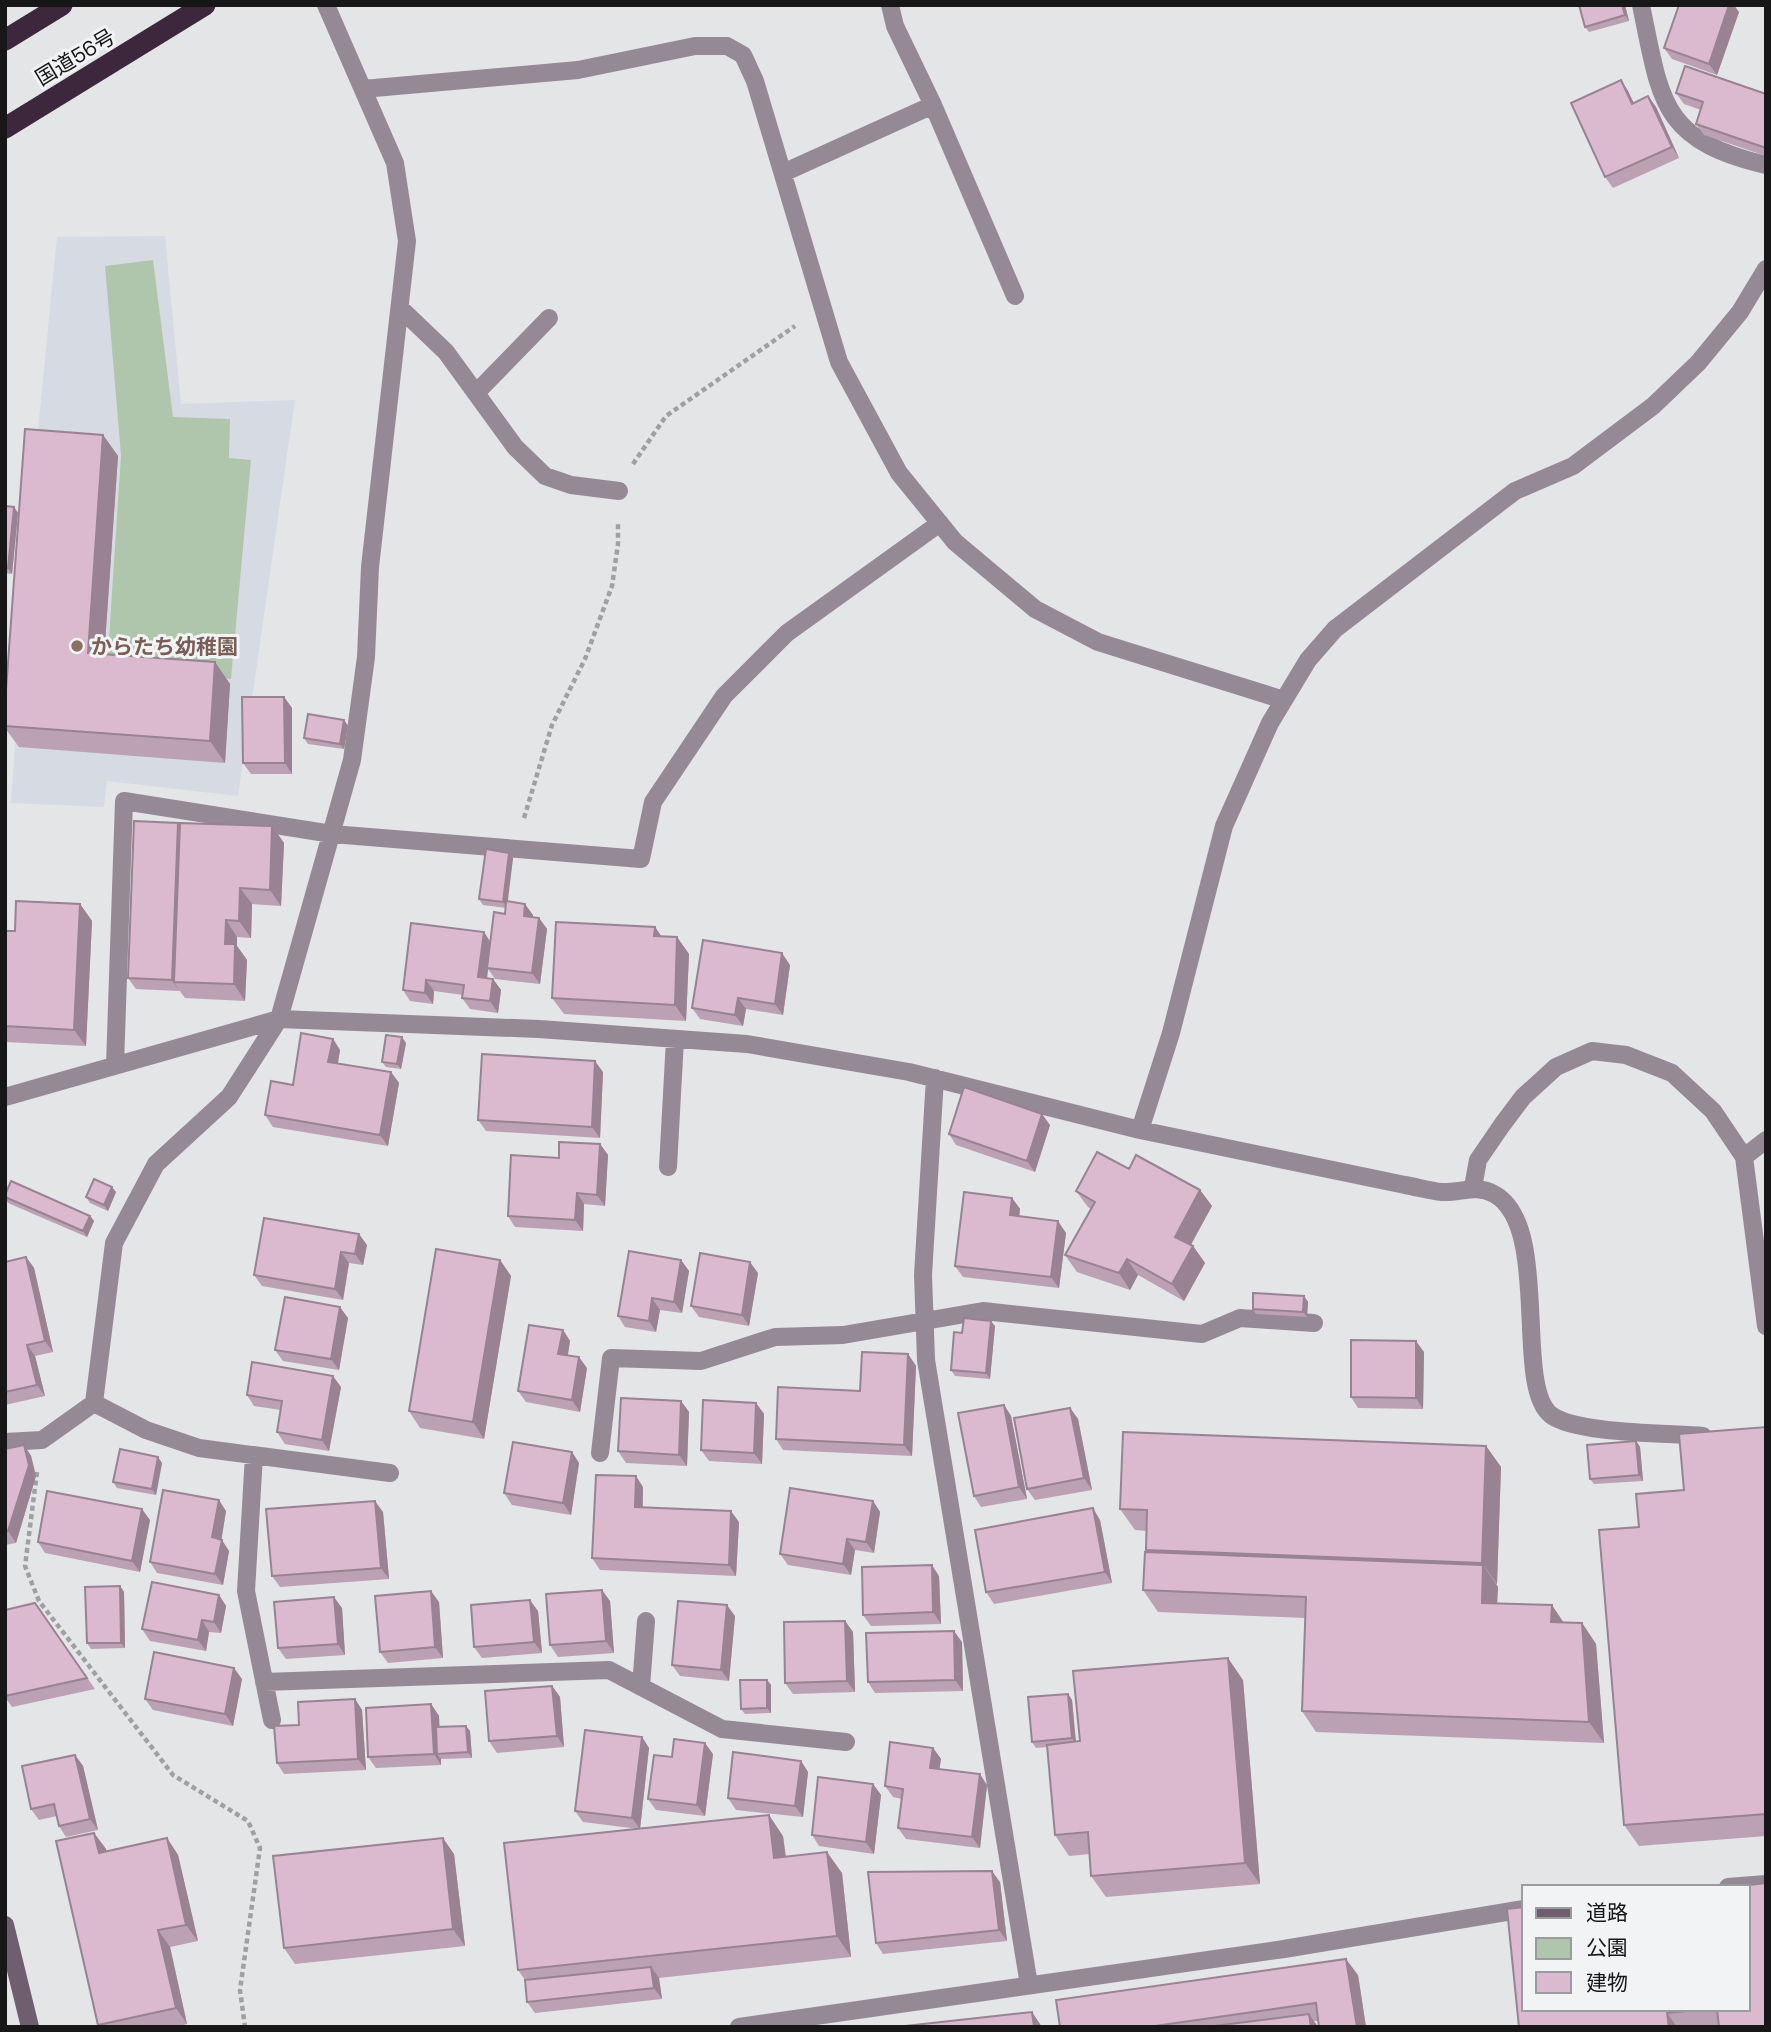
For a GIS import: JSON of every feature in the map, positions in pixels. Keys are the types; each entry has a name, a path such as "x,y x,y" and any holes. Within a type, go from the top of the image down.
{"highway":[{"path":"5,40 62,5"},
{"name":"国道56号","path":"5,128 205,5"}],"street":[{"path":"5,1442 42,1440 94,1403 114,1243 156,1164 229,1097 279,1019 352,760 366,657 370,567 407,241 395,163 326,5"},
{"path":"890,5 895,26 933,105 1016,296"},
{"path":"1641,5 1664,100 1678,125 1700,141 1734,158 1766,165"},
{"path":"363,89 578,70 695,46 727,46 743,55 755,81 839,362 899,473 955,542 1035,609 1098,642 1284,700"},
{"path":"783,173 933,105"},
{"path":"1140,1130 1171,1033 1224,827 1270,723 1308,660 1335,629 1515,491 1573,466 1653,406 1698,363 1740,312 1766,269"},
{"path":"400,308 446,352 515,447 545,476 571,485 619,491"},
{"path":"476,393 549,318"},
{"path":"115,1065 124,802 332,834 641,859 653,802 724,696 787,633 940,523"},
{"path":"5,1097 279,1019 539,1029 747,1044 935,1078 1140,1130 1444,1192 1474,1187 1496,1194 1513,1214 1526,1250 1536,1393 1549,1414 1577,1426 1723,1437"},
{"path":"668,1167 675,1039"},
{"path":"1474,1187 1478,1160 1522,1097 1556,1066 1592,1051 1626,1055 1672,1073 1713,1111 1744,1157 1766,1326"},
{"path":"935,1078 923,1275 926,1360 1030,1985"},
{"path":"1744,1157 1766,1140"},
{"path":"600,1453 611,1358 701,1361 775,1337 843,1335 983,1311 1202,1334 1240,1318 1314,1323"},
{"path":"94,1403 146,1430 199,1448 390,1473"},
{"path":"254,1455 246,1591 272,1720"},
{"path":"641,1687 646,1621"},
{"path":"264,1682 609,1670 722,1730 846,1742"},
{"path":"739,2027 1284,1949 1522,1909"},
{"path":"5,1925 30,2027"}],"path":[{"path":"515,849 552,725 586,659 612,586 618,544 619,491 637,455 666,416 823,307"},
{"path":"42,1440 25,1566 39,1601 173,1775 248,1821 260,1849 240,1990 244,2027"}],"shaded area":[{"path":"165,236 181,404 295,400 238,796 107,781 104,807 11,803 36,450 57,237"}],"green space":[{"path":"153,260 173,417 230,419 229,458 251,460 231,679 107,669 121,455 105,266"}],"building":[{"path":"1579,5 1622,5 1625,15 1585,27"},
{"path":"1679,5 1729,5 1709,64 1664,48"},
{"path":"1685,66 1766,94 1766,148 1696,124 1703,102 1676,93"},
{"path":"1621,80 1632,104 1648,96 1672,147 1605,177 1571,103"},
{"path":"25,429 103,435 88,653 215,662 210,741 5,726"},
{"path":"5,506 14,507 8,568 5,568"},
{"path":"242,697 284,697 285,763 243,763"},
{"path":"308,714 344,720 340,744 304,738"},
{"path":"134,821 178,823 172,980 128,978"},
{"path":"180,823 272,826 270,890 240,888 239,921 226,920 225,944 235,944 234,984 174,982"},
{"path":"486,849 509,853 503,902 479,899"},
{"path":"16,901 80,904 74,1030 5,1026 5,931 15,931"},
{"path":"506,901 525,904 524,916 539,918 532,973 487,968 494,912 505,914"},
{"path":"556,922 655,927 654,936 677,937 675,1005 552,998"},
{"path":"411,923 484,932 478,977 493,979 490,1001 462,998 464,985 426,980 425,993 403,990"},
{"path":"703,940 782,953 775,1004 738,998 735,1015 692,1008"},
{"path":"301,1033 333,1039 328,1062 391,1072 380,1135 265,1115 271,1081 293,1085"},
{"path":"386,1035 402,1037 397,1064 382,1062"},
{"path":"482,1054 595,1061 592,1127 478,1120"},
{"path":"964,1087 1042,1114 1027,1161 949,1134"},
{"path":"559,1142 600,1144 597,1195 577,1193 575,1220 508,1216 511,1155 559,1158"},
{"path":"1097,1152 1129,1169 1136,1155 1200,1190 1175,1237 1193,1246 1172,1284 1127,1259 1119,1273 1065,1255 1095,1202 1076,1191"},
{"path":"94,1179 112,1187 104,1205 86,1197"},
{"path":"11,1181 90,1216 83,1231 5,1197"},
{"path":"964,1192 1012,1198 1010,1215 1058,1221 1051,1277 955,1266"},
{"path":"264,1218 359,1234 355,1254 341,1252 335,1289 254,1275"},
{"path":"436,1249 500,1260 473,1422 409,1411"},
{"path":"629,1251 681,1260 674,1302 652,1298 649,1321 618,1316"},
{"path":"700,1253 750,1262 742,1315 691,1306"},
{"path":"26,1257 45,1341 27,1345 37,1385 5,1392 5,1262"},
{"path":"1253,1293 1304,1296 1303,1312 1253,1309"},
{"path":"285,1297 340,1307 331,1359 275,1350"},
{"path":"964,1318 991,1321 986,1373 951,1370 954,1332 962,1333"},
{"path":"529,1325 563,1330 558,1354 579,1357 572,1400 518,1391"},
{"path":"1351,1340 1416,1341 1416,1398 1351,1397"},
{"path":"862,1352 908,1354 904,1445 776,1439 778,1387 860,1391"},
{"path":"252,1362 333,1376 322,1440 277,1432 282,1401 247,1395"},
{"path":"621,1398 681,1401 679,1455 618,1451"},
{"path":"703,1400 756,1403 754,1453 701,1450"},
{"path":"1004,1405 1019,1487 974,1496 958,1413"},
{"path":"1070,1408 1084,1478 1027,1489 1014,1418"},
{"path":"1766,1427 1766,1814 1624,1825 1599,1530 1639,1527 1636,1494 1684,1490 1679,1434"},
{"path":"1123,1432 1486,1446 1482,1563 1146,1550 1147,1510 1120,1509"},
{"path":"1636,1441 1639,1475 1590,1479 1587,1445"},
{"path":"513,1442 572,1452 563,1503 504,1493"},
{"path":"24,1445 29,1465 8,1531 5,1532 5,1449"},
{"path":"120,1449 158,1457 152,1489 113,1482"},
{"path":"596,1475 636,1476 635,1507 731,1511 729,1565 592,1558"},
{"path":"790,1488 873,1501 866,1542 847,1539 843,1564 780,1554"},
{"path":"163,1490 219,1500 212,1537 222,1540 215,1574 150,1562"},
{"path":"47,1491 142,1509 132,1561 38,1542"},
{"path":"375,1501 381,1568 272,1576 266,1509"},
{"path":"1093,1508 1105,1572 986,1592 975,1530"},
{"path":"1145,1552 1483,1565 1482,1603 1552,1605 1551,1622 1582,1623 1589,1722 1302,1711 1306,1597 1143,1590"},
{"path":"932,1565 933,1612 863,1615 862,1567"},
{"path":"152,1582 219,1595 214,1622 202,1620 198,1640 142,1629"},
{"path":"120,1586 121,1643 87,1643 85,1587"},
{"path":"602,1590 606,1641 550,1645 546,1594"},
{"path":"431,1591 435,1647 380,1652 375,1596"},
{"path":"334,1597 338,1644 278,1648 274,1602"},
{"path":"530,1600 534,1642 474,1647 471,1605"},
{"path":"678,1601 727,1605 721,1670 672,1665"},
{"path":"35,1603 87,1678 5,1696 5,1610"},
{"path":"845,1621 847,1681 785,1683 784,1622"},
{"path":"954,1631 955,1680 868,1682 866,1633"},
{"path":"154,1652 234,1668 225,1714 145,1699"},
{"path":"1228,1658 1245,1863 1091,1876 1088,1832 1055,1835 1047,1745 1080,1741 1073,1671"},
{"path":"740,1680 767,1680 767,1708 741,1709"},
{"path":"552,1686 557,1736 489,1741 485,1691"},
{"path":"1068,1694 1072,1738 1032,1742 1028,1697"},
{"path":"355,1699 358,1759 277,1763 274,1726 299,1725 298,1702"},
{"path":"431,1704 434,1754 368,1757 366,1708"},
{"path":"466,1726 468,1752 437,1754 436,1727"},
{"path":"585,1730 642,1737 632,1818 575,1811"},
{"path":"674,1739 705,1743 697,1805 648,1799 654,1755 672,1757"},
{"path":"890,1742 933,1748 930,1768 980,1774 972,1837 898,1828 903,1789 885,1786"},
{"path":"733,1752 801,1761 795,1806 728,1798"},
{"path":"75,1755 90,1819 59,1826 54,1804 31,1809 22,1766"},
{"path":"818,1777 873,1784 866,1842 812,1835"},
{"path":"769,1815 774,1858 827,1852 837,1936 518,1970 504,1843"},
{"path":"94,1833 99,1853 167,1838 186,1925 158,1930 176,2008 98,2025 56,1841"},
{"path":"443,1838 453,1929 284,1948 273,1856"},
{"path":"992,1871 999,1930 876,1943 868,1872"},
{"path":"1766,1883 1766,2027 1719,2027 1717,2011 1750,2011 1748,1885"},
{"path":"1522,1907 1522,2011 1686,2011 1667,2013 1669,2027 1519,2027 1507,1909"},
{"path":"1346,1959 1357,2027 1319,2027 1316,2003 1148,2027 1060,2027 1056,2000"},
{"path":"651,1967 654,1988 527,2002 525,1980"},
{"path":"1032,2012 1034,2027 896,2027"},
{"path":"1309,2014 1311,2027 1206,2027"}],"place":[{"name":"からたち幼稚園","path":"77,646"}]}
